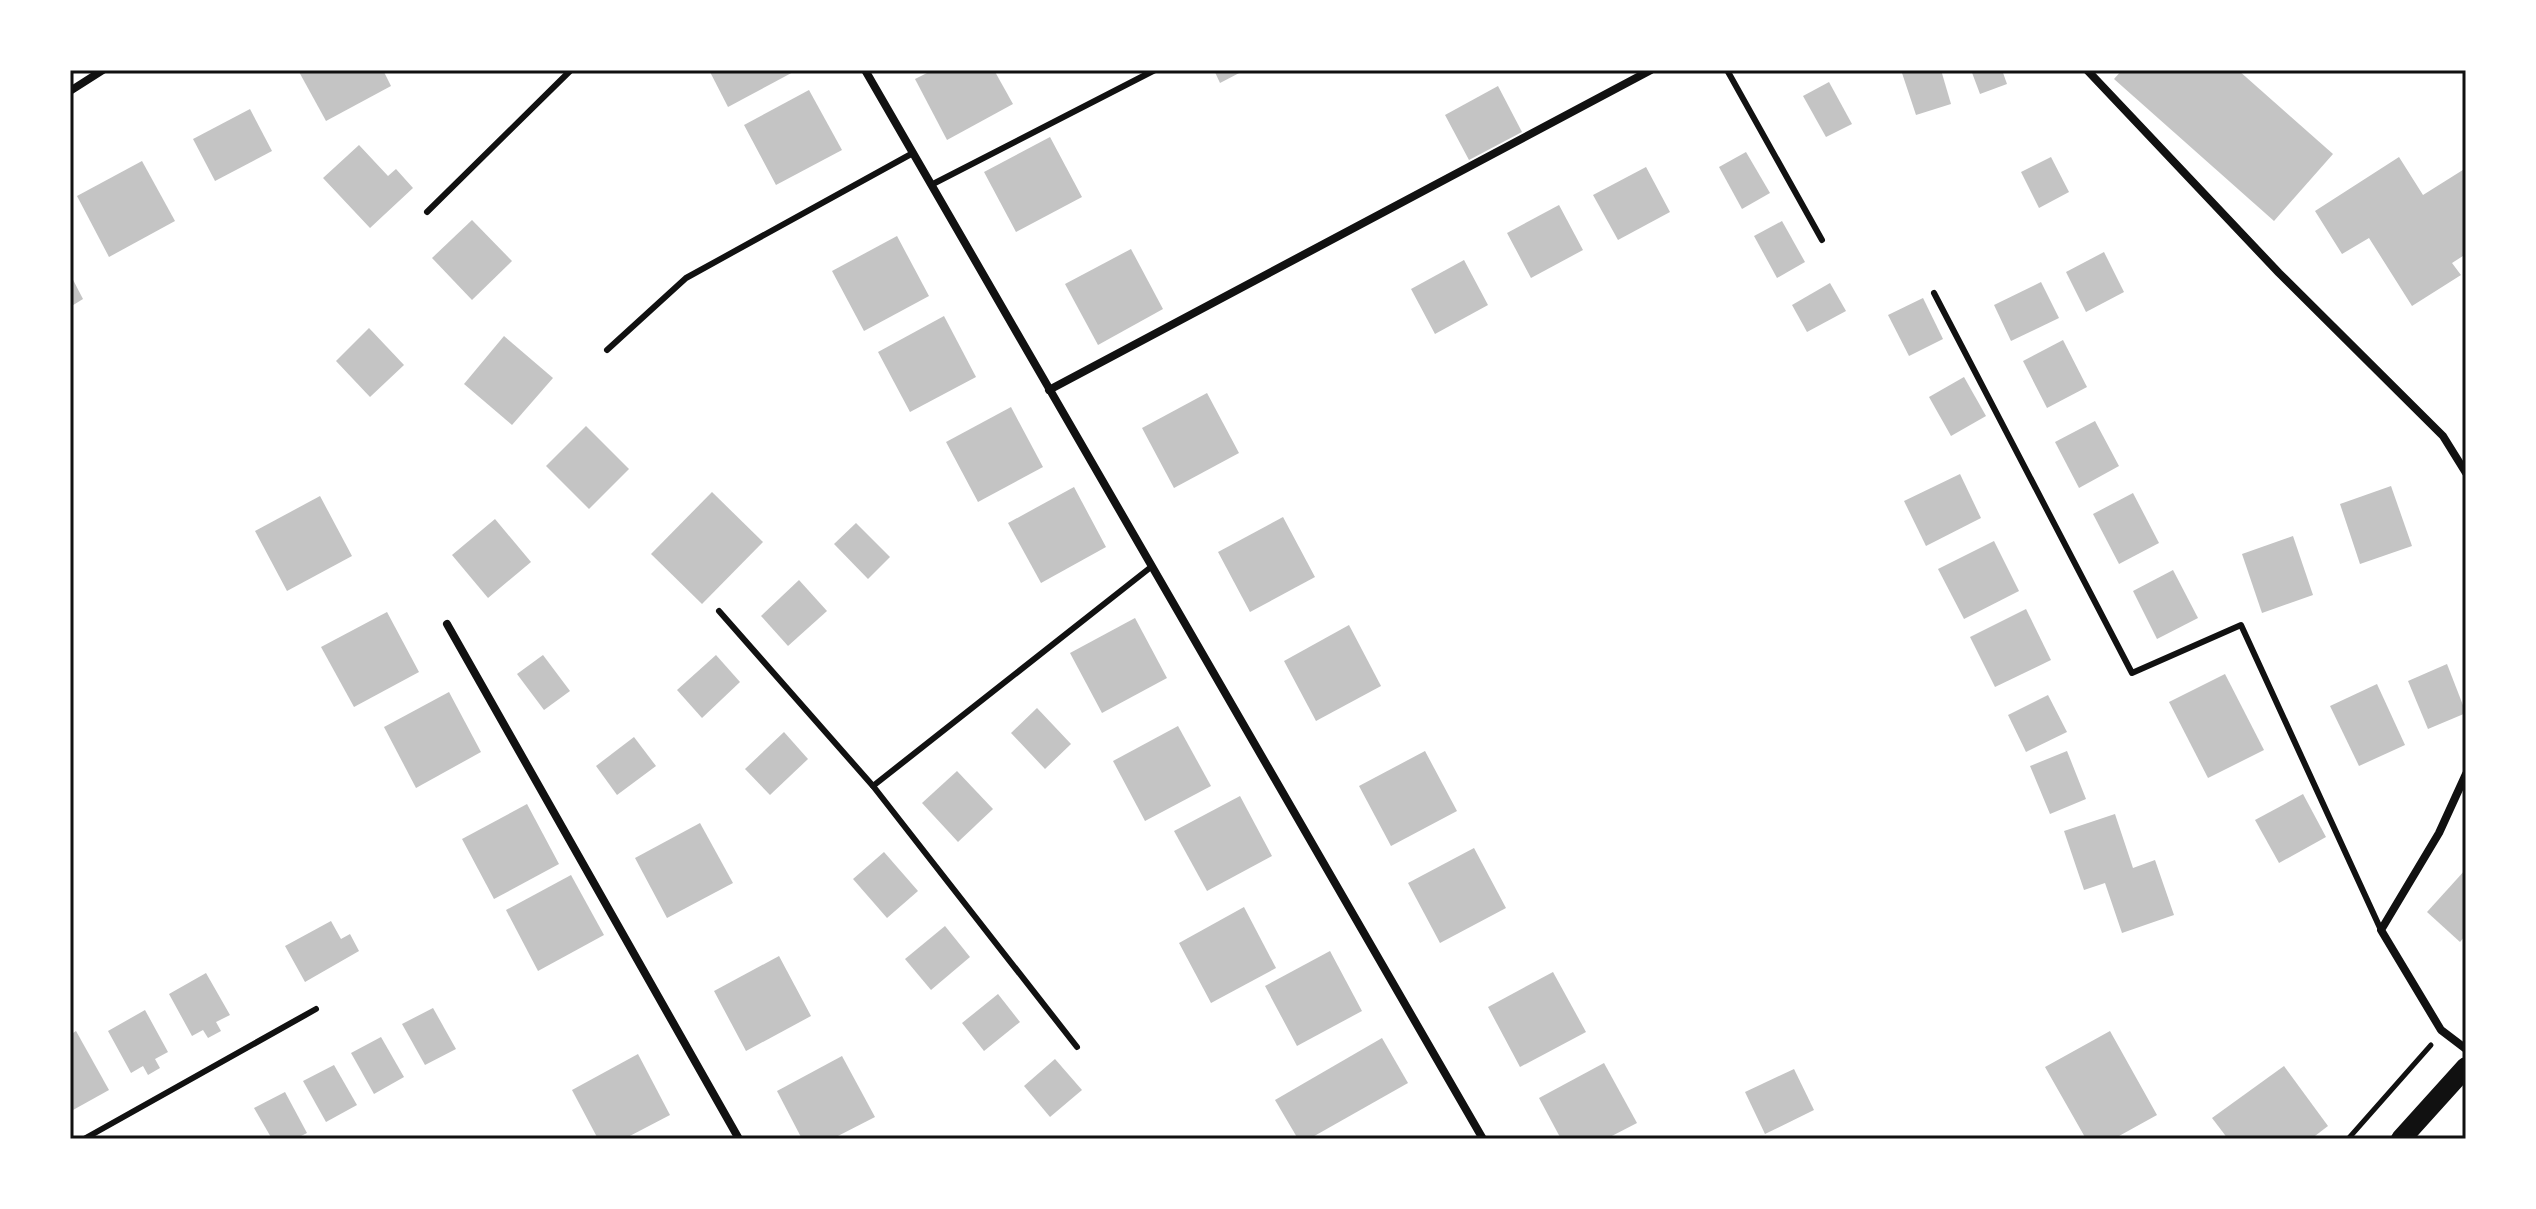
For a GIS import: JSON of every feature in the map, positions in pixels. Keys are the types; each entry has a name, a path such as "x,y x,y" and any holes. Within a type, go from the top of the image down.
{"main road":[{"path":"2406,1134 2466,1067"}],"street":[{"path":"70,91 103,70"},
{"path":"865,70 1483,1139"},
{"path":"1049,390 1651,70"},
{"path":"2087,70 2279,273 2443,436 2466,473"},
{"path":"447,624 739,1139"},
{"path":"2466,774 2439,833 2381,930 2441,1030 2466,1049"}],"lane":[{"path":"427,212 571,70"},
{"path":"931,185 1155,70"},
{"path":"1727,70 1822,240"},
{"path":"607,350 686,278 913,153"},
{"path":"1934,293 2132,673 2241,625 2381,930"},
{"path":"873,786 1151,567"},
{"path":"719,611 873,786 1077,1047"},
{"path":"84,1139 316,1009"}],"path":[{"path":"2348,1139 2425,1054 2441,1030"}],"building":[{"path":"298,70 383,70 391,86 326,121"},
{"path":"709,70 797,70 728,107"},
{"path":"933,70 994,70 1013,104 947,140 915,79"},
{"path":"1214,70 1245,70 1220,83"},
{"path":"1901,70 1941,70 1951,104 1916,115"},
{"path":"1971,70 2002,70 2007,84 1980,94"},
{"path":"2122,70 2238,70 2333,154 2274,221 2114,79"},
{"path":"1829,82 1852,124 1826,137 1803,96"},
{"path":"1498,86 1522,132 1469,160 1445,115"},
{"path":"809,90 842,150 776,185 744,125"},
{"path":"250,109 272,151 215,181 193,139"},
{"path":"1050,137 1082,197 1016,232 984,172"},
{"path":"359,145 388,176 396,169 413,188 370,228 323,178"},
{"path":"1746,152 1770,193 1742,209 1719,167"},
{"path":"2051,157 2069,192 2039,208 2021,172"},
{"path":"2399,157 2423,195 2466,168 2466,254 2452,263 2461,275 2412,306 2369,238 2342,254 2315,211"},
{"path":"142,161 175,221 109,257 77,196"},
{"path":"1646,167 1670,212 1618,240 1593,195"},
{"path":"1559,205 1583,250 1531,278 1507,233"},
{"path":"472,220 512,261 472,300 432,258"},
{"path":"1782,221 1805,262 1777,278 1754,236"},
{"path":"897,236 929,296 864,331 832,271"},
{"path":"1131,249 1163,309 1098,345 1065,284"},
{"path":"2104,252 2124,292 2086,312 2066,272"},
{"path":"1464,260 1488,305 1435,334 1411,289"},
{"path":"70,274 83,299 70,307"},
{"path":"2041,282 2059,318 2011,341 1994,305"},
{"path":"1830,283 1846,311 1807,332 1792,305"},
{"path":"1923,298 1943,339 1909,356 1888,315"},
{"path":"944,316 976,377 910,412 878,352"},
{"path":"369,328 404,365 370,397 336,361"},
{"path":"504,336 553,378 512,425 464,384"},
{"path":"2063,340 2087,387 2047,408 2023,361"},
{"path":"1964,377 1986,416 1951,436 1929,397"},
{"path":"1207,393 1239,453 1174,488 1142,428"},
{"path":"1011,407 1043,467 978,502 946,442"},
{"path":"2095,421 2119,466 2079,488 2055,442"},
{"path":"586,426 629,469 589,509 546,466"},
{"path":"1960,474 1981,518 1926,546 1904,501"},
{"path":"2391,486 2412,546 2360,564 2340,504"},
{"path":"1074,487 1106,547 1041,583 1008,523"},
{"path":"712,492 763,542 702,604 651,554"},
{"path":"2133,493 2159,543 2119,564 2093,514"},
{"path":"320,496 352,556 287,591 255,531"},
{"path":"1283,517 1315,577 1250,612 1218,552"},
{"path":"495,519 531,562 488,598 452,555"},
{"path":"856,523 890,557 868,579 834,544"},
{"path":"2293,536 2313,595 2262,613 2242,554"},
{"path":"1994,541 2019,591 1964,619 1938,569"},
{"path":"2173,570 2198,618 2157,639 2133,591"},
{"path":"799,580 827,611 788,646 761,616"},
{"path":"2026,609 2051,660 1995,687 1970,637"},
{"path":"387,612 419,672 354,707 321,647"},
{"path":"1135,618 1167,678 1102,713 1070,653"},
{"path":"1349,625 1381,686 1316,721 1284,661"},
{"path":"543,655 570,691 544,710 517,674"},
{"path":"716,655 740,682 702,718 677,690"},
{"path":"2447,664 2466,713 2428,729 2408,681"},
{"path":"2225,674 2264,750 2208,778 2169,702"},
{"path":"2377,684 2405,745 2359,766 2330,706"},
{"path":"449,692 481,752 416,788 384,727"},
{"path":"2048,695 2067,732 2026,752 2008,715"},
{"path":"1037,708 1071,744 1045,769 1011,733"},
{"path":"1178,726 1211,786 1145,821 1113,761"},
{"path":"784,732 808,759 770,795 745,769"},
{"path":"634,737 656,766 617,795 596,766"},
{"path":"1425,751 1457,811 1391,846 1359,786"},
{"path":"2067,751 2086,799 2050,814 2030,766"},
{"path":"957,771 993,809 958,842 922,803"},
{"path":"2303,794 2326,837 2279,863 2255,820"},
{"path":"1240,796 1272,856 1207,891 1174,831"},
{"path":"527,804 559,864 494,899 462,839"},
{"path":"2115,814 2133,868 2155,860 2174,915 2122,933 2105,883 2084,890 2064,831"},
{"path":"700,823 733,883 667,918 635,858"},
{"path":"1474,848 1506,908 1440,943 1408,883"},
{"path":"884,852 918,891 887,918 853,879"},
{"path":"2466,869 2466,935 2460,942 2427,912"},
{"path":"571,875 604,935 538,971 506,910"},
{"path":"1244,907 1276,968 1211,1003 1179,943"},
{"path":"331,921 341,939 350,934 359,951 305,982 285,946"},
{"path":"945,926 970,957 931,990 905,959"},
{"path":"1330,951 1362,1011 1297,1046 1265,986"},
{"path":"779,956 811,1016 746,1051 714,991"},
{"path":"1553,972 1586,1032 1520,1067 1488,1007"},
{"path":"206,973 230,1015 216,1022 221,1031 208,1038 203,1030 192,1036 169,994"},
{"path":"998,994 1020,1022 984,1051 962,1023"},
{"path":"433,1008 456,1049 425,1065 402,1024"},
{"path":"145,1010 168,1052 155,1059 160,1068 148,1075 143,1066 131,1073 108,1031"},
{"path":"76,1031 109,1090 73,1110 70,1105 70,1035"},
{"path":"2110,1031 2157,1115 2119,1136 2121,1139 2086,1139 2045,1067"},
{"path":"381,1037 404,1077 374,1094 351,1053"},
{"path":"1382,1038 1408,1083 1309,1139 1298,1139 1275,1100"},
{"path":"638,1054 670,1115 624,1139 598,1139 572,1090"},
{"path":"842,1056 875,1117 832,1139 802,1139 777,1091"},
{"path":"1055,1059 1082,1090 1050,1117 1024,1086"},
{"path":"1604,1063 1637,1123 1606,1139 1561,1139 1539,1098"},
{"path":"334,1065 357,1105 326,1122 303,1081"},
{"path":"2284,1066 2328,1126 2311,1139 2228,1139 2212,1118"},
{"path":"1794,1069 1814,1110 1765,1134 1745,1092"},
{"path":"285,1092 307,1133 295,1139 272,1139 254,1108"}]}
